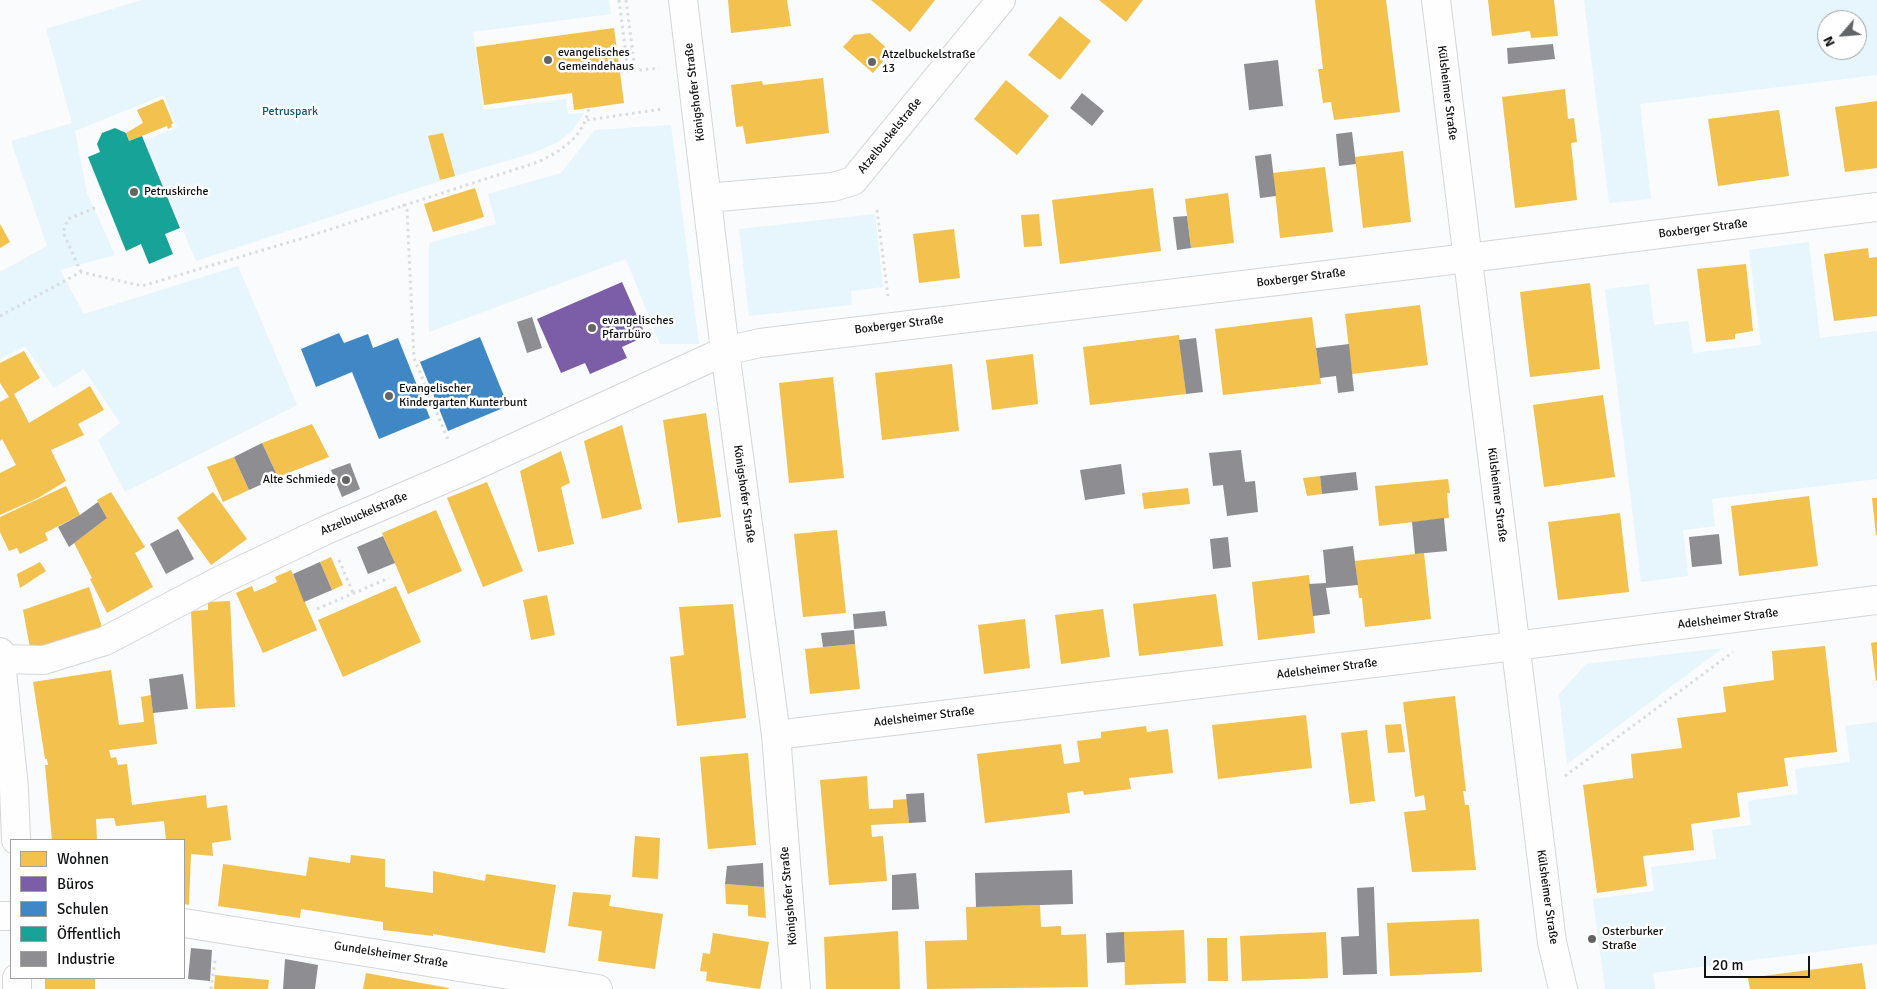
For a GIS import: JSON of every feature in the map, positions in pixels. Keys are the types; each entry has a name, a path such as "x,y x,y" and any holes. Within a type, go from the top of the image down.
{"street":[{"name":"Königshofer Straße","path":"684,0 725,352 776,735 796,989"},
{"name":"Atzelbuckelstraße","path":"707,198 833,187 853,181 1001,0"},
{"name":"Külsheimer Straße","path":"1436,0 1552,942 1563,989"},
{"name":"Boxberger Straße","path":"725,352 760,343 891,326 1468,258 1877,207"},
{"name":"Atzelbuckelstraße","path":"0,657 44,660 105,641 218,581 308,538 462,472 725,352"},
{"name":"Adelsheimer Straße","path":"776,735 1515,646 1877,600"},
{"path":"0,657 14,788 16,839"},
{"name":"Gundelsheimer Straße","path":"185,923 598,989"}],"path":[{"path":"619,0 628,72"},
{"path":"620,72 635,70 626,0"},
{"path":"586,120 696,104"},
{"path":"0,316 82,272 142,286 300,239 403,204 538,162 560,151 577,136 586,120 589,108"},
{"path":"403,204 407,210 414,358 462,472"},
{"path":"82,272 63,232 68,219 97,207"},
{"path":"877,210 891,326"},
{"path":"317,609 389,578"},
{"path":"1532,782 1562,778 1744,644 1740,617"}],"green space":[{"name":"Petruspark","path":"142,0 609,0 611,14 473,32 484,110 566,99 568,114 584,113 572,131 558,142 533,153 455,176 196,261 145,140 177,127 164,95 75,131 87,193 115,255 60,270 84,314 238,266 297,405 125,492 98,440 120,423 84,369 54,388 25,346 0,359 0,272 47,246 11,141 72,123 46,29"},
{"path":"1584,0 1877,0 1877,75 1640,104 1651,199 1609,203"},
{"path":"671,125 699,344 660,344 626,259 429,332 429,243 496,224 488,194 561,173 595,130"},
{"path":"875,214 883,287 851,291 852,305 749,316 739,229"},
{"path":"1809,242 1820,338 1877,331 1877,479 1712,499 1715,526 1683,530 1688,576 1641,582 1605,289 1649,284 1654,325 1688,321 1693,353 1761,345 1749,250"},
{"path":"1723,648 1567,764 1559,694 1586,664"},
{"path":"1877,722 1877,944 1653,973 1655,989 1605,989 1593,899 1654,891 1651,867 1716,859 1712,830 1751,825 1748,801 1798,794 1795,769 1850,762 1845,726"}],"building: Wohnen":[{"path":"728,0 787,0 791,26 731,33"},
{"path":"871,0 935,0 910,32"},
{"path":"1099,0 1143,0 1126,22"},
{"path":"1315,0 1386,0 1400,112 1334,120 1331,102 1323,103 1318,69 1323,69"},
{"path":"1488,0 1554,0 1558,36 1531,38 1530,31 1492,36"},
{"path":"1060,16 1091,41 1060,80 1028,55"},
{"name":"evangelisches Gemeindehaus","path":"614,28 624,103 574,110 572,93 484,105 476,47"},
{"name":"Atzelbuckelstraße 13","path":"870,33 891,52 873,73 843,47 854,35"},
{"path":"823,78 829,133 746,144 743,126 736,127 731,85 762,81 763,85"},
{"path":"1006,80 1049,116 1017,155 974,119"},
{"path":"1565,89 1568,119 1574,118 1577,142 1571,143 1577,200 1515,208 1502,97"},
{"path":"163,99 173,123 172,127 168,129 167,126 129,141 126,133 143,123 137,110"},
{"path":"1877,101 1877,168 1845,172 1835,107"},
{"path":"1779,110 1789,176 1718,186 1708,119"},
{"path":"443,133 455,176 440,180 428,136"},
{"path":"1403,151 1411,222 1363,228 1355,157"},
{"path":"1325,167 1333,232 1280,238 1273,173"},
{"path":"475,188 484,217 433,232 424,204"},
{"path":"1153,188 1161,251 1060,264 1052,200"},
{"path":"1228,193 1234,243 1191,248 1185,199"},
{"path":"1039,214 1042,246 1024,247 1021,215"},
{"path":"0,224 10,242 0,248"},
{"path":"954,229 960,278 919,283 913,234"},
{"path":"1868,248 1869,258 1877,257 1877,316 1834,321 1824,254"},
{"path":"1746,264 1753,331 1735,334 1735,339 1706,342 1697,269"},
{"path":"1590,283 1600,369 1530,377 1520,292"},
{"path":"1420,305 1428,365 1352,374 1345,314"},
{"path":"1312,317 1321,384 1223,395 1215,329"},
{"path":"1179,335 1186,394 1090,405 1083,347"},
{"path":"24,351 40,378 14,394 29,423 90,386 104,410 78,424 84,435 51,450 66,481 38,498 0,515 0,473 16,465 2,439 0,441 0,402 9,397 0,383 0,363"},
{"path":"1033,354 1038,404 992,410 986,360"},
{"path":"952,364 959,431 882,440 875,373"},
{"path":"833,377 844,478 789,483 779,383"},
{"path":"1603,395 1615,477 1544,487 1533,405"},
{"path":"706,413 721,517 678,523 663,420"},
{"path":"312,424 329,457 278,477 262,443"},
{"path":"622,425 642,509 602,519 584,441"},
{"path":"561,451 570,483 561,487 574,544 538,552 520,471"},
{"path":"234,457 249,490 223,502 207,467"},
{"path":"1320,476 1322,494 1307,496 1303,478"},
{"path":"1448,479 1450,493 1447,493 1449,518 1379,526 1375,486"},
{"path":"487,482 523,571 483,587 447,498"},
{"path":"66,486 80,515 45,533 48,540 20,554 17,548 9,551 0,532 0,517"},
{"path":"1188,488 1190,504 1144,509 1142,493"},
{"path":"111,492 145,547 135,553 153,587 107,613 74,543 107,518 97,500"},
{"path":"213,492 247,539 211,565 177,518"},
{"path":"1809,496 1818,566 1739,576 1731,506"},
{"path":"1872,498 1877,498 1877,535 1876,535"},
{"path":"436,510 462,571 408,594 382,533"},
{"path":"1620,513 1629,592 1558,600 1548,522"},
{"path":"837,530 846,613 803,617 794,534"},
{"path":"1424,553 1431,619 1365,627 1362,598 1359,598 1355,561"},
{"path":"331,557 343,585 332,590 320,562"},
{"path":"40,562 46,571 20,588 17,574"},
{"path":"291,570 317,630 263,653 236,593 252,586 254,592 264,588 277,582 275,577"},
{"path":"1309,575 1315,633 1258,640 1252,582"},
{"path":"396,586 421,642 343,677 318,620"},
{"path":"89,587 102,627 31,653 23,610"},
{"path":"1216,594 1223,646 1139,656 1133,604"},
{"path":"547,595 555,635 531,640 523,600"},
{"path":"230,601 235,707 196,709 191,611 208,610 208,602"},
{"path":"733,604 746,718 677,726 670,657 684,655 679,607"},
{"path":"1103,609 1110,657 1061,664 1055,615"},
{"path":"1025,619 1030,668 984,674 978,625"},
{"path":"1877,642 1877,681 1876,681 1871,643"},
{"path":"855,644 860,689 810,694 805,649"},
{"path":"1825,646 1837,752 1784,758 1788,786 1737,793 1740,817 1691,824 1694,850 1643,856 1647,886 1597,893 1583,785 1633,778 1631,754 1682,748 1677,718 1726,712 1723,687 1774,680 1772,651"},
{"path":"111,670 119,725 144,722 141,697 151,695 157,744 109,750 111,758 116,757 118,765 127,764 132,805 206,795 207,808 227,805 231,840 212,843 213,856 191,854 189,905 185,904 185,839 166,839 164,821 116,826 114,818 96,819 97,839 52,839 45,765 48,765 47,759 45,759 33,682"},
{"path":"1455,696 1466,791 1463,791 1465,805 1469,805 1476,870 1412,872 1404,812 1426,810 1424,795 1415,797 1403,702"},
{"path":"1306,715 1312,768 1218,779 1212,725"},
{"path":"1401,724 1405,752 1388,753 1385,725"},
{"path":"1146,726 1147,732 1168,729 1173,773 1129,778 1131,789 1084,795 1083,791 1067,793 1070,813 985,823 977,754 1061,744 1064,764 1080,762 1077,741 1101,738 1101,732"},
{"path":"1367,730 1375,801 1350,804 1341,733"},
{"path":"748,753 756,845 708,849 700,757"},
{"path":"867,776 869,809 893,808 893,800 907,799 909,823 871,825 872,837 883,836 887,881 829,885 820,780"},
{"path":"635,836 660,838 658,879 632,877"},
{"path":"351,855 385,859 385,887 433,893 433,871 485,881 486,874 556,885 545,953 433,934 433,936 383,930 383,922 301,909 300,918 218,906 223,864 306,876 309,857 350,863"},
{"path":"725,884 764,887 766,918 748,916 748,905 726,904"},
{"path":"573,892 611,895 609,906 663,914 655,969 598,961 602,931 568,926"},
{"path":"1040,905 1041,927 1061,926 1061,935 1086,934 1088,987 927,989 925,941 967,940 966,907"},
{"path":"1479,919 1482,972 1390,976 1387,923"},
{"path":"1184,930 1186,983 1125,985 1124,932"},
{"path":"898,931 900,989 826,989 824,937"},
{"path":"1326,932 1328,978 1242,981 1240,936"},
{"path":"713,933 769,942 760,989 706,981 707,972 700,971 703,953 710,954"},
{"path":"1207,938 1227,938 1228,981 1208,981"},
{"path":"1862,963 1866,989 1750,989 1748,978"},
{"path":"366,973 449,988 449,989 363,989"},
{"path":"215,975 269,980 268,989 214,989"},
{"path":"45,979 95,979 95,989 45,989"}],"building: Büros":[{"name":"evangelisches Pfarrbüro","path":"622,282 646,336 622,347 627,358 590,374 585,363 561,373 537,319"}],"building: Schulen":[{"path":"339,333 344,343 368,334 373,348 398,338 430,418 379,439 352,372 316,387 301,349"},
{"path":"480,337 508,406 448,431 420,362"}],"building: Öffentlich":[{"name":"Petruskirche","path":"115,128 126,133 129,141 142,136 180,228 165,234 173,254 149,264 141,244 126,251 88,157 100,152 97,144 102,133"}],"building: Industrie":[{"path":"1553,44 1555,59 1508,64 1507,48"},
{"path":"1278,60 1283,106 1249,110 1244,64"},
{"path":"1082,93 1104,111 1092,126 1070,108"},
{"path":"1352,132 1356,164 1339,166 1336,134"},
{"path":"1271,154 1276,196 1260,198 1255,156"},
{"path":"1187,216 1191,248 1177,250 1173,217"},
{"path":"532,317 542,348 527,353 517,322"},
{"path":"1196,338 1203,392 1186,394 1179,340"},
{"path":"1349,344 1354,391 1338,393 1336,376 1320,378 1316,348"},
{"path":"262,443 278,477 249,490 234,457"},
{"path":"1241,450 1245,482 1255,481 1258,512 1227,516 1223,485 1213,486 1209,453"},
{"name":"Alte Schmiede","path":"350,463 360,489 342,497 331,470"},
{"path":"1121,464 1125,494 1085,500 1080,470"},
{"path":"1356,472 1358,490 1322,494 1320,476"},
{"path":"98,502 107,518 69,547 58,527"},
{"path":"1444,518 1447,551 1415,554 1412,522"},
{"path":"178,529 194,559 166,574 150,544"},
{"path":"1719,534 1722,564 1692,567 1689,537"},
{"path":"383,536 395,563 368,574 357,547"},
{"path":"1228,537 1231,567 1213,569 1210,539"},
{"path":"1353,546 1358,585 1326,588 1330,614 1313,616 1309,584 1326,583 1323,550"},
{"path":"320,562 332,590 304,602 293,574"},
{"path":"885,611 887,626 854,629 853,614"},
{"path":"854,630 855,644 823,647 821,633"},
{"path":"183,674 188,709 153,713 149,679"},
{"path":"924,793 926,822 909,823 906,794"},
{"path":"763,863 764,887 725,884 727,866"},
{"path":"1072,870 1073,904 976,907 975,873"},
{"path":"916,873 919,909 892,910 892,875"},
{"path":"1374,887 1377,974 1343,975 1341,937 1359,936 1357,888"},
{"path":"1124,932 1125,962 1107,963 1106,933"},
{"path":"191,948 212,950 210,981 188,979"},
{"path":"285,959 318,965 315,989 283,989"}],"place":[{"name":"evangelisches Gemeindehaus","path":"548,60"},
{"name":"Atzelbuckelstraße 13","path":"872,62"},
{"name":"Petruskirche","path":"134,192"},
{"name":"evangelisches Pfarrbüro","path":"592,328"},
{"name":"Evangelischer Kindergarten Kunterbunt","path":"389,396"},
{"name":"Alte Schmiede","path":"346,480"},
{"name":"Osterburker Straße","path":"1592,939"}]}
